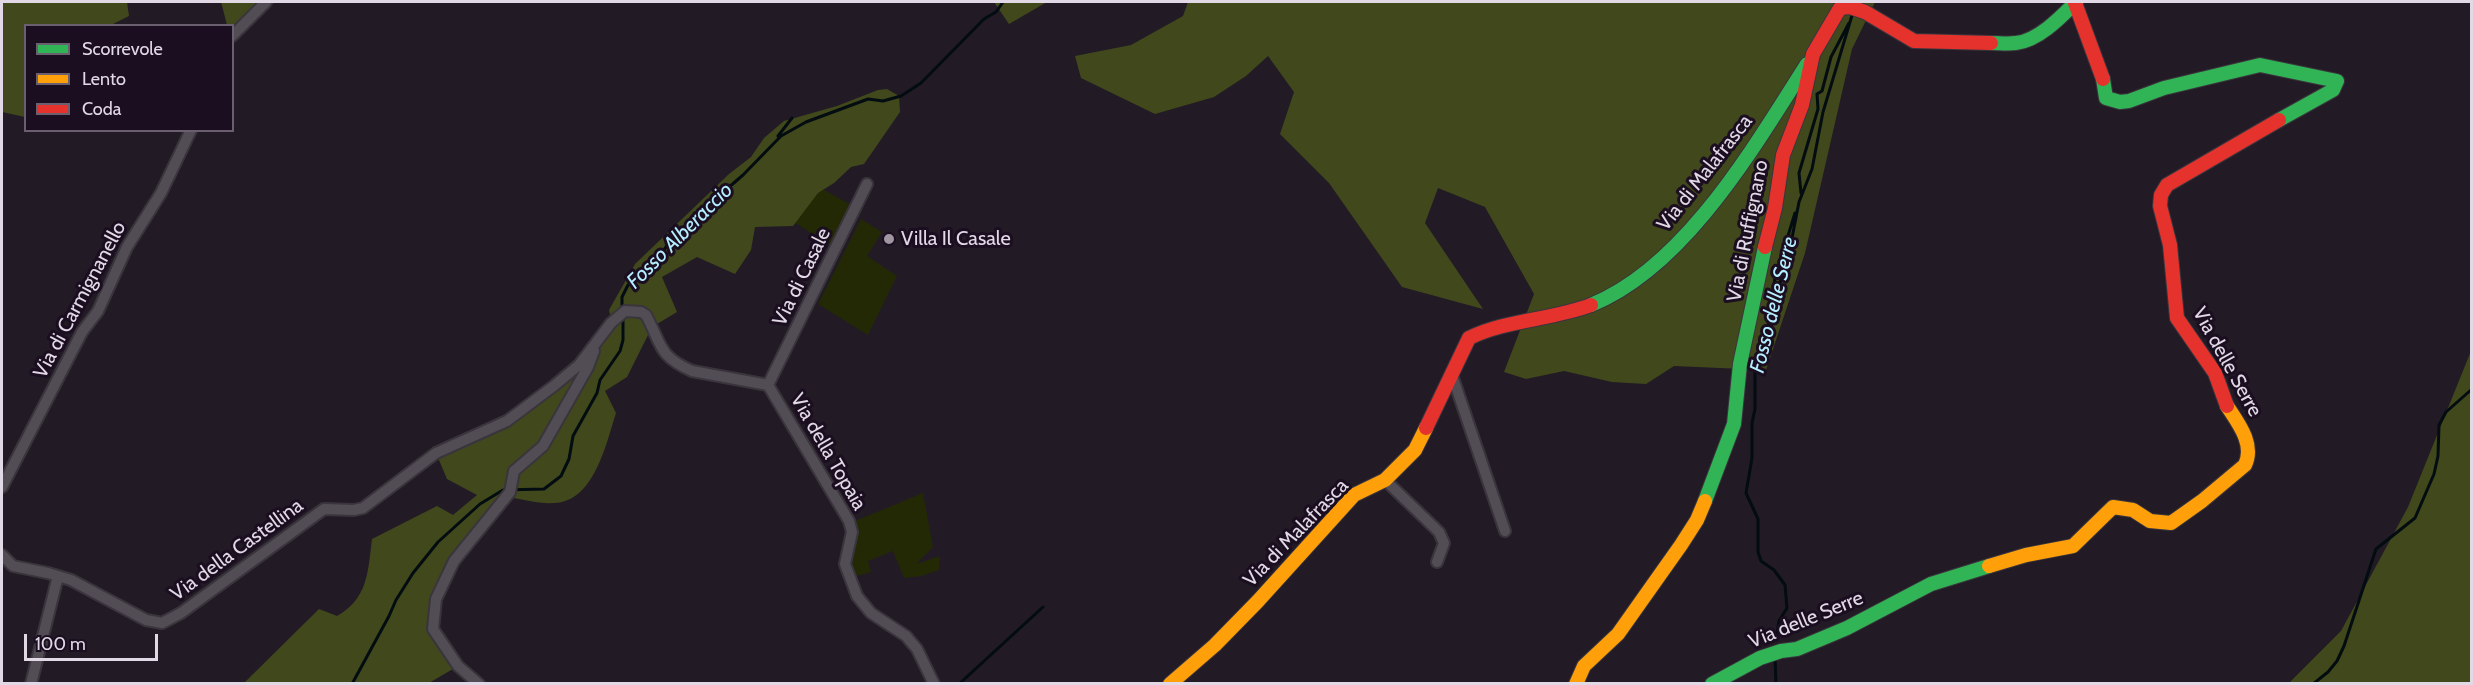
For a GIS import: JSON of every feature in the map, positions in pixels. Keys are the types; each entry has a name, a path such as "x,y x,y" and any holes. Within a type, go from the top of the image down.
{"street":[{"path":"234,34 266,2"},
{"name":"Via di Ruffignano","path":"1576,684 1584,666 1618,634 1681,545 1697,519 1724,455 1734,424 1740,364 1775,208 1783,155 1802,105 1813,54 1833,17 1840,8 1854,8 1883,21 1914,41 2016,43 2027,40 2064,14 2075,2"},
{"name":"Via delle Serre","path":"1712,684 1760,658 1781,651 1797,649 1847,627 1931,584 2026,555 2073,546 2114,507 2133,510 2150,521 2171,523 2208,497 2245,465 2248,459 2244,433 2223,399 2215,373 2177,318 2170,245 2160,206 2161,195 2167,185 2262,131 2294,110 2333,90 2337,81 2260,65 2164,88 2129,101 2106,98 2102,71 2088,41 2075,2"},
{"name":"Via di Malafrasca","path":"1170,684 1215,645 1258,601 1354,495 1384,480 1415,450 1469,338 1480,332 1548,318 1589,306 1619,293 1645,274 1693,226 1767,126 1813,54"},
{"name":"Via di Carmignanello","path":"2,487 82,332 98,311 127,247 161,193 191,132"},
{"name":"Via di Casale","path":"768,386 867,184"},
{"name":"Via della Castellina","path":"2,555 13,566 58,576 146,620 162,623 207,595 324,509 363,508 436,453 507,421 579,365 610,323 626,311 641,312 646,315 665,356 681,366 692,371 768,386"},
{"path":"479,684 458,666 433,629 436,599 454,561 510,488 514,471 543,446 588,367 600,338"},
{"path":"1452,375 1505,531"},
{"name":"Via della Topaia","path":"768,386 849,521 852,532 845,564 857,596 871,613 906,636 916,649 934,684"},
{"path":"1384,480 1439,532 1444,543 1437,561"},
{"path":"30,684 58,576"}],"green space":[{"path":"2,2 127,2 129,16 113,24 24,24 24,117 2,112"},
{"path":"221,2 276,2 234,25 227,24"},
{"path":"994,2 1047,2 1009,24"},
{"path":"1188,2 1875,2 1852,49 1805,253 1766,370 1674,366 1646,384 1612,382 1564,371 1526,379 1504,372 1534,294 1485,207 1438,188 1425,223 1483,309 1402,287 1329,183 1280,134 1294,92 1268,56 1246,76 1214,97 1155,114 1081,78 1075,56 1131,45 1183,16"},
{"path":"887,89 899,96 900,112 864,164 851,167 834,183 818,193 793,226 755,227 751,250 735,274 697,257 662,277 677,312 652,327 627,377 605,391 616,413 603,455 589,482 579,493 568,500 554,503 507,497 470,540 447,573 434,609 433,627 458,666 429,683 243,684 319,609 337,616 355,601 365,583 372,539 437,506 453,515 477,495 447,479 436,453 485,431 555,385 612,323 609,310 635,264 729,174 751,157 764,138 784,121"},
{"path":"819,187 853,206 832,246 792,221"},
{"path":"861,219 882,232 867,256 897,276 868,335 818,304"},
{"path":"2471,351 2471,683 2289,683 2341,631 2408,507"},
{"path":"923,493 933,547 916,564 940,556 939,570 921,576 904,578 893,551 868,561 871,572 857,576 852,564 855,521"}],"waterway":[{"name":"Fosso Alberaccio","path":"622,308 622,297 628,285 659,257 690,221 743,175 781,136 806,122 868,99 883,101 901,96 921,83 984,19 996,12 1003,2"},
{"name":"Fosso delle Serre","path":"1776,638 1779,621 1787,608 1785,585 1774,570 1761,561 1758,552 1758,519 1746,493 1752,458 1755,366 1770,335 1777,294 1799,202 1812,169 1823,112 1853,12"},
{"path":"1801,193 1799,173 1818,109 1817,94 1822,91 1831,57 1849,23"},
{"path":"778,136 792,118"},
{"path":"1768,328 1775,278 1795,213"},
{"name":"Fosso Alberaccio","path":"352,684 396,600 413,573 438,542 480,504 503,490 544,489 561,476 569,459 573,436 597,393 600,380 620,351 623,340 623,318"},
{"path":"2313,684 2337,661 2376,549 2415,518 2434,474 2438,456 2439,425 2446,412 2472,389"},
{"path":"959,684 1043,607"},
{"name":"Fosso delle Serre","path":"1775,658 1776,684"}],"traffic: fast":[{"path":"1991,43 2016,43 2033,38 2049,27 2076,2"},
{"path":"1591,305 1625,287 1657,263 1687,234 1740,167 1807,64"},
{"path":"2103,79 2106,98 2120,102 2164,88 2260,65 2337,81 2333,90 2279,120"},
{"path":"1705,501 1734,424 1740,364 1765,247"},
{"path":"1712,684 1760,658 1781,651 1797,649 1847,628 1931,584 1989,566"}],"traffic: slow":[{"path":"1989,566 2026,555 2073,546 2113,507 2133,510 2150,521 2171,523 2202,501 2245,465 2248,457 2247,442 2227,406"},
{"path":"1170,684 1215,645 1258,601 1354,495 1385,480 1415,450 1426,428"},
{"path":"1576,684 1584,666 1618,634 1681,545 1697,520 1705,501"}],"traffic: jam":[{"path":"2075,3 2103,79"},
{"path":"1765,247 1775,208 1783,155 1802,105 1813,54 1840,8 1850,7 1865,12 1914,41 1991,43"},
{"path":"2227,406 2215,373 2177,318 2170,245 2160,206 2161,195 2167,185 2279,120"},
{"path":"1426,428 1469,338 1498,327 1591,305"}],"place":[{"name":"Villa Il Casale","path":"889,239"}]}
